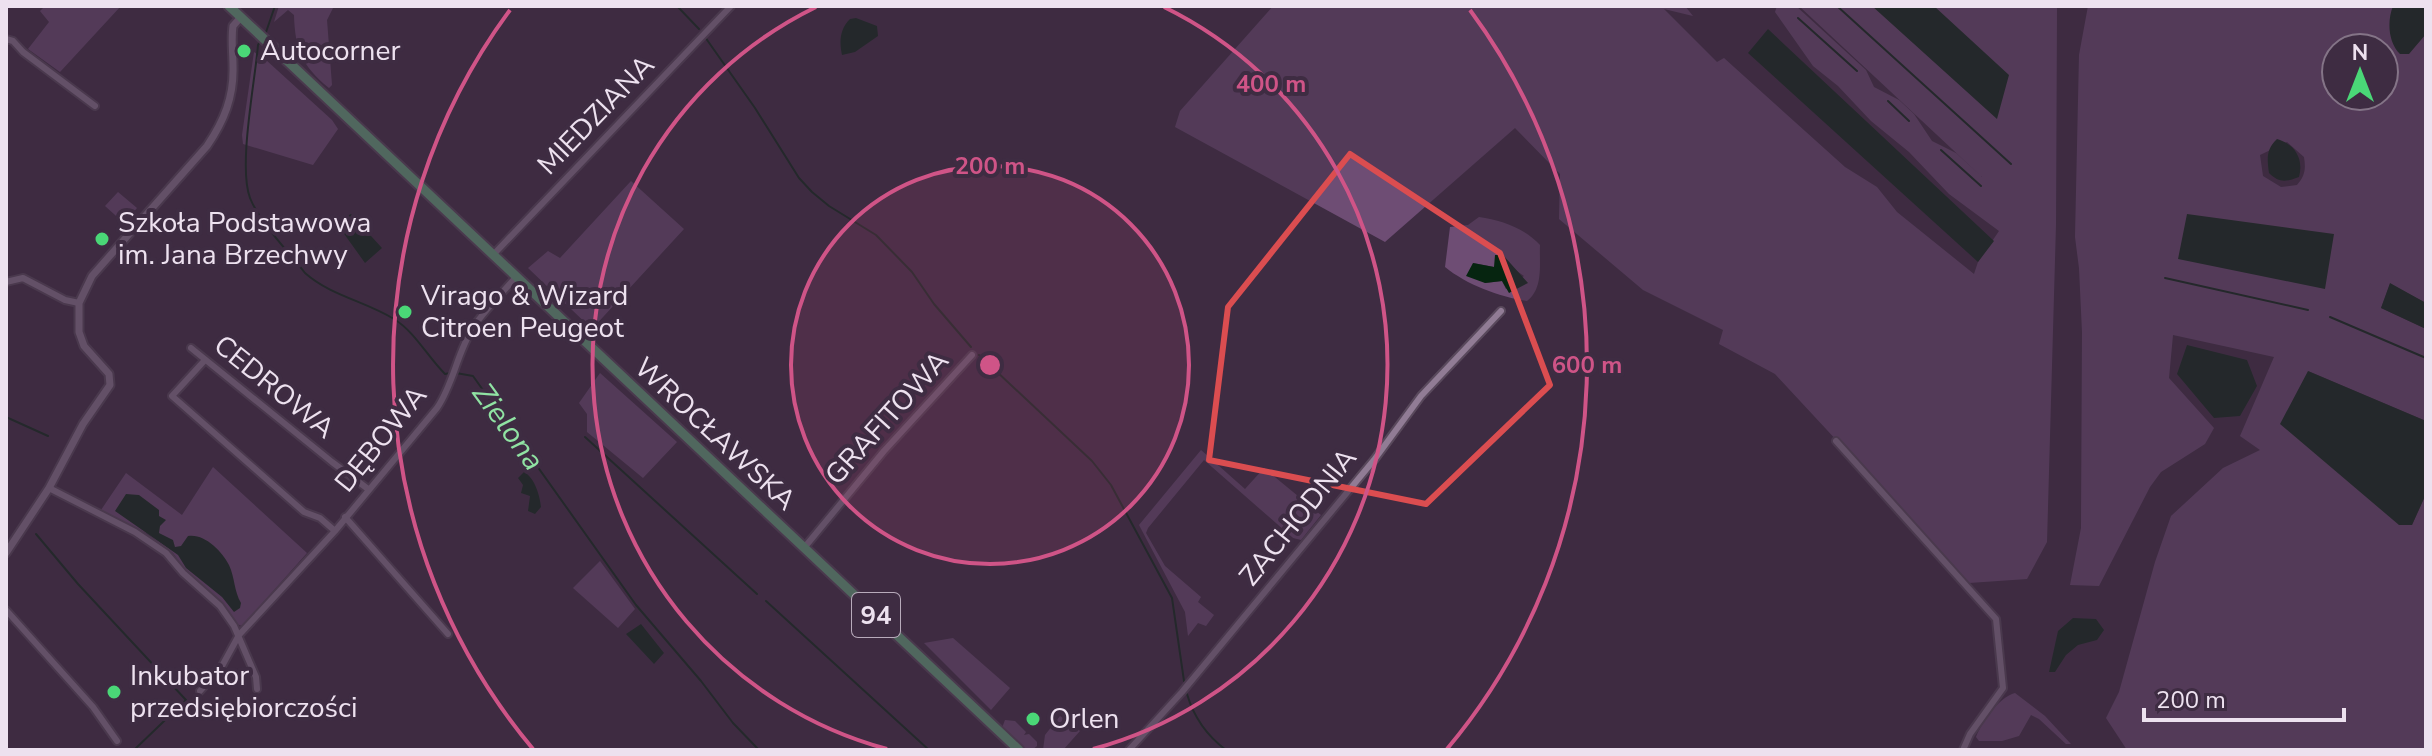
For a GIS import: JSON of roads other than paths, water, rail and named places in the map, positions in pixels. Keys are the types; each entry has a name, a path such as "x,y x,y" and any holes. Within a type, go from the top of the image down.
{"main road":[{"name":"94","path":"229,6 241,17"},
{"name":"WROCŁAWSKA","path":"241,17 1019,750"}],"street":[{"name":"MIEDZIANA","path":"493,255 731,6"},
{"path":"6,553 49,488 83,424 110,382 109,374 82,342 78,322 79,303 92,276 216,132 230,101 234,69 233,26 241,17"},
{"path":"6,32 9,40 23,52 95,106"},
{"name":"DĘBOWA","path":"448,634 345,517 445,397 474,326 516,277"},
{"path":"6,282 23,278 65,300 79,303"},
{"name":"ZACHODNIA","path":"1129,750 1374,460 1421,396 1501,311"},
{"name":"CEDROWA","path":"191,348 368,489"},
{"name":"GRAFITOWA","path":"804,548 884,451 972,355"},
{"path":"205,360 172,396 304,512 320,518 335,531"},
{"path":"1836,441 1996,619 2003,688 1970,734 1963,750"},
{"path":"49,488 155,544 173,560 220,606 239,635 256,677 257,689"},
{"path":"200,691 222,666 239,635 345,517"},
{"path":"6,610 93,707 117,741"}],"waterway":[{"name":"Zielona","path":"265,35 275,6"},
{"path":"677,6 699,29"},
{"path":"1837,6 2011,164"},
{"path":"1798,18 1857,71"},
{"path":"705,37 799,178 829,206 876,235 912,272 934,304 971,347"},
{"name":"Zielona","path":"261,40 246,145 247,184 255,208 305,273 337,293 394,319 445,374 450,373"},
{"path":"1888,101 1909,121"},
{"path":"1941,150 1981,186"},
{"path":"2165,278 2308,310"},
{"path":"2330,317 2426,358"},
{"path":"979,355 1092,461 1111,485 1172,598 1184,681"},
{"name":"Zielona","path":"456,373 473,376 636,605 759,750"},
{"path":"6,417 48,436"},
{"path":"585,437 757,594"},
{"path":"36,534 186,700 134,750"},
{"path":"766,601 929,750"},
{"path":"1187,694 1202,725 1226,750"}],"place":[{"name":"Autocorner","path":"244,51"},
{"name":"Szkoła Podstawowa im. Jana Brzechwy","path":"102,239"},
{"name":"Virago & Wizard Citroen Peugeot","path":"405,312"},
{"name":"Inkubator przedsiębiorczości","path":"114,692"},
{"name":"Orlen","path":"1033,719"}]}
